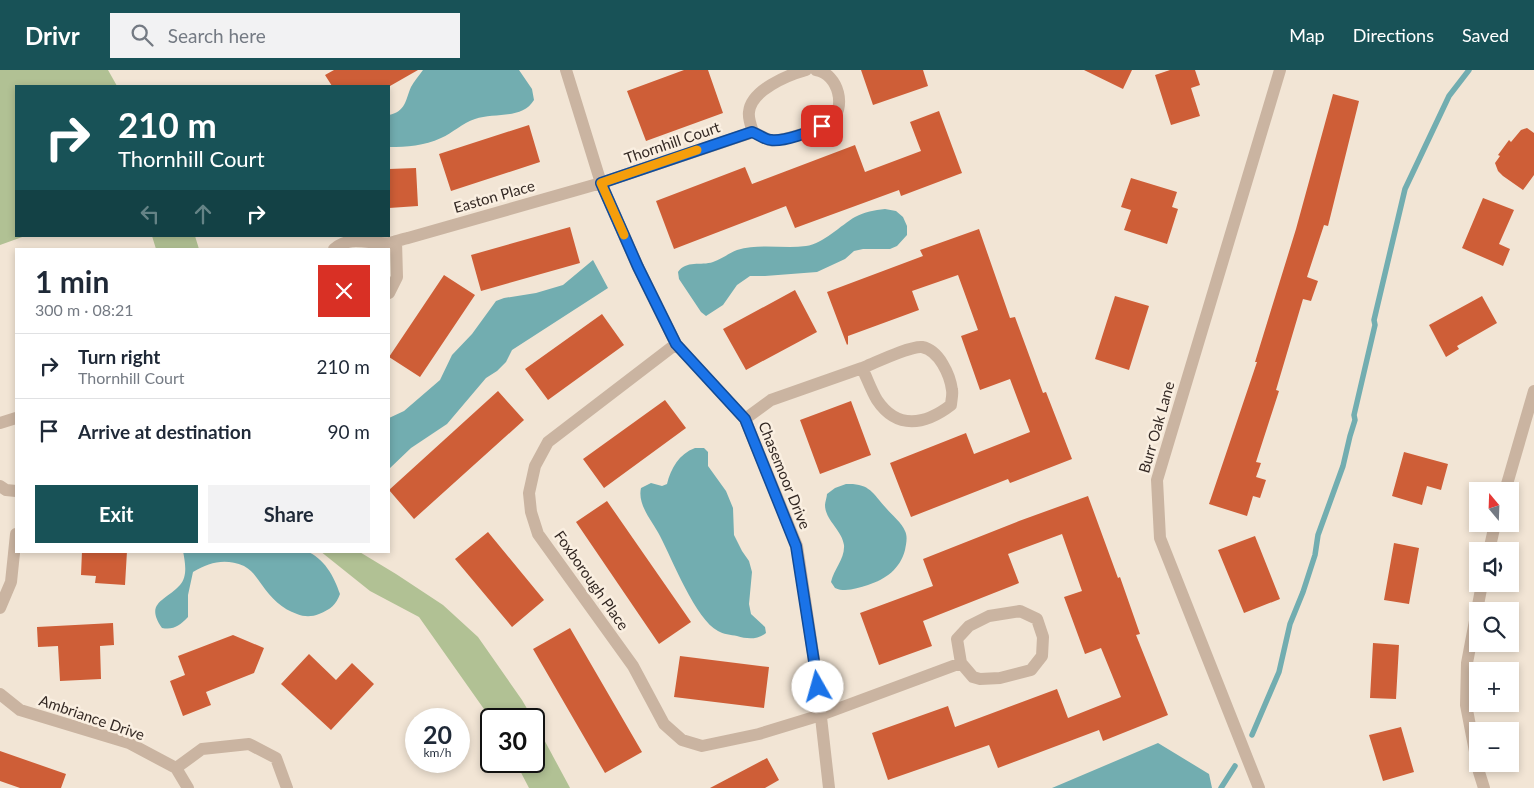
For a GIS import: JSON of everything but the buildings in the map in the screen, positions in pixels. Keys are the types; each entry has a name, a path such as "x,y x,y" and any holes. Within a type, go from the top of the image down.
{"street":[{"name":"Chasemoor Drive","path":"566,70 601,183 638,267 676,344 745,419 796,546 816,674 829,788"},
{"path":"806,70 779,80 766,89 752,103 749,113 752,132 770,140 813,131 831,122 838,108 838,93 834,81 822,71 816,70"},
{"name":"Burr Oak Lane","path":"1258,788 1160,538 1157,480 1280,70"},
{"name":"Thornhill Court","path":"601,183 752,132"},
{"name":"Easton Place","path":"335,248 339,245 359,240 388,243 601,183"},
{"path":"390,291 397,277 396,241"},
{"name":"Foxborough Place","path":"676,344 548,442 535,466 530,493 531,512 538,534 633,666 664,724 679,740 702,746 760,734 821,715 961,663"},
{"path":"745,419 771,400 904,351 922,347 933,352 944,368 952,391 951,406 937,416 916,422 893,417 877,400 862,368"},
{"path":"1508,482 1534,391"},
{"path":"0,423 15,418"},
{"path":"0,486 6,490 15,491"},
{"path":"0,608 11,582 15,544"},
{"path":"1480,592 1467,662 1466,705 1484,788"},
{"path":"1020,611 1037,619 1043,637 1042,656 1031,670 1000,678 980,679 973,677 961,663 957,639 969,626 989,616 1020,611"},
{"name":"Ambriance Drive","path":"0,694 20,710 129,743 176,768"},
{"path":"188,788 176,768 202,749 249,744 276,758 287,788"}],"green space":[{"path":"0,70 108,70 116,85 15,85 15,237 22,237 0,245"},
{"path":"152,237 195,237 199,248 156,248"},
{"path":"322,553 361,553 443,605 478,637 527,708 483,708 419,617 370,591"},
{"path":"545,741 570,788 529,788 521,773 545,773"}],"water":[{"path":"423,70 519,70 532,89 534,100 529,106 515,113 475,119 435,141 409,146 390,147 390,115 402,108 412,85"},
{"path":"885,209 896,211 903,217 907,226 907,235 897,246 890,249 854,251 845,259 817,272 750,276 737,285 723,305 706,316 701,312 679,279 678,272 685,266 713,262 737,250 763,246 797,247 812,245 855,217"},
{"path":"593,260 608,288 512,350 506,362 486,378 447,424 411,448 390,468 390,418 404,411 440,380 452,355 472,334 496,301 536,293 563,285"},
{"path":"695,448 704,448 708,452 708,466 726,491 733,508 734,535 749,561 752,572 749,604 751,614 765,627 766,633 756,638 725,634 710,625 701,615 641,501 641,488 651,483 662,486 667,484 676,462 684,454"},
{"path":"846,484 860,485 873,493 902,525 907,538 903,557 896,568 881,580 852,590 835,588 831,582 843,555 844,545 828,515 825,505 827,494 835,488"},
{"path":"183,553 310,553 328,568 340,594 335,604 327,610 314,616 300,615 286,609 277,602 254,574 244,566 230,562 218,562 193,572 188,595 188,617 176,627 162,628 155,613 156,607 183,581 185,560"},
{"path":"1158,743 1209,774 1212,788 1052,788"}],"waterway":[{"path":"1252,735 1279,672 1290,624 1303,592 1315,555 1318,535 1343,466 1355,420 1354,415 1375,325 1374,320 1405,189 1449,96 1469,70"},
{"path":"1221,788 1235,766"}],"slow traffic":[{"path":"624,235 601,183 697,150"}],"route":[{"path":"818,687 796,546 745,419 676,344 638,267 601,183 752,132 770,140 791,137 813,131 822,126"}]}
